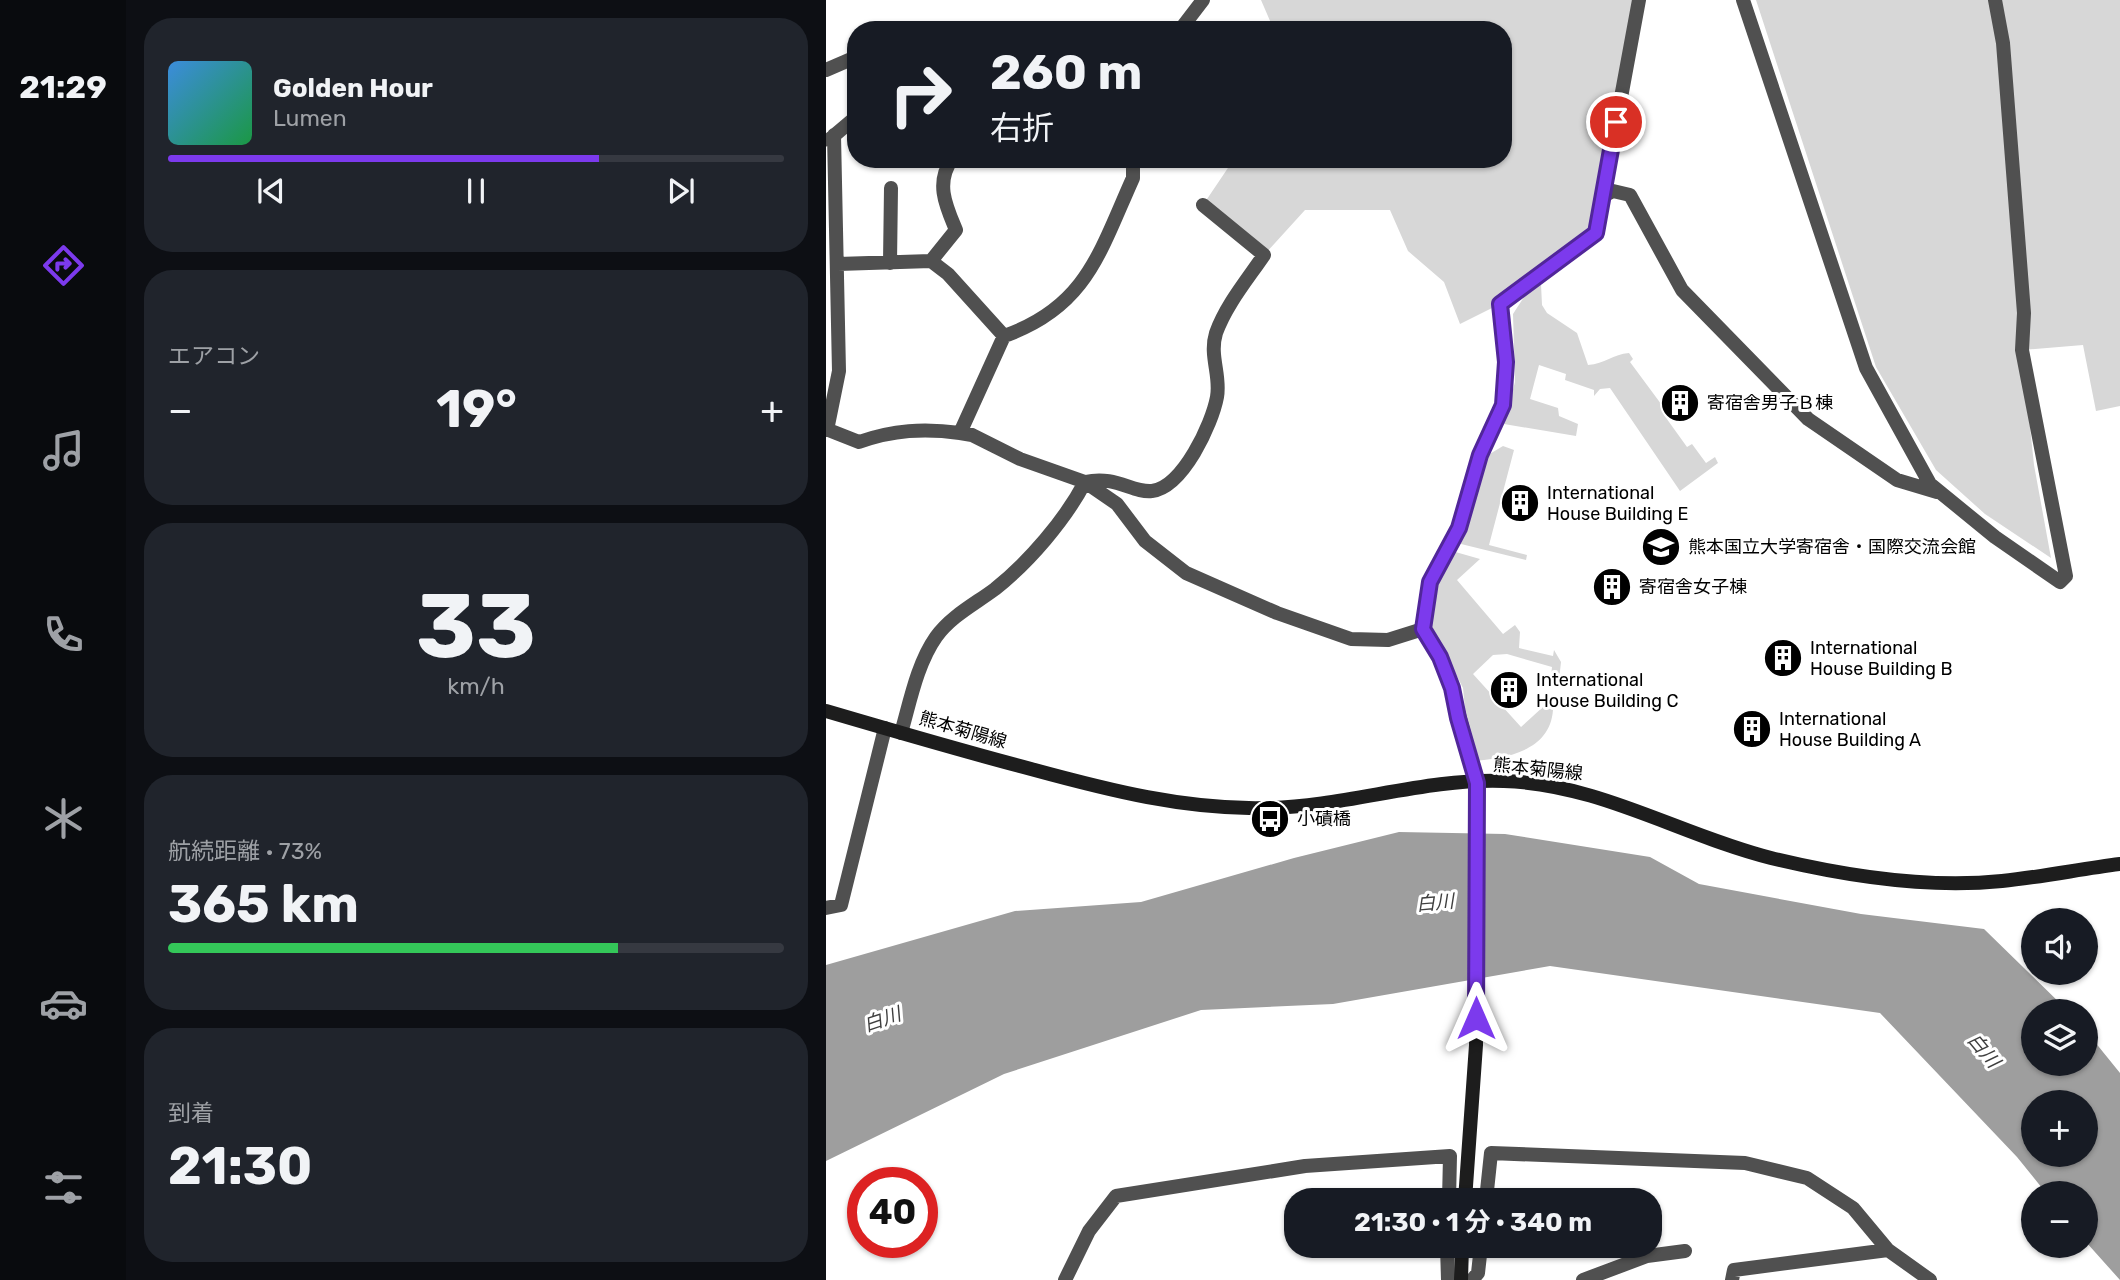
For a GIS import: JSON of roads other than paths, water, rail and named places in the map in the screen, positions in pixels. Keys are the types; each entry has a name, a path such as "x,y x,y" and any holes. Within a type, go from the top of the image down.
{"main road":[{"name":"熊本菊陽線","path":"826,711 1131,795 1196,805 1269,808 1503,780 1571,789 1616,801 1770,858 1871,878 1985,882 2120,864"},
{"path":"1466,1188 1476,1045 1477,783"},
{"path":"1461,1280 1462,1258"}],"street":[{"path":"1187,21 1203,0"},
{"path":"1477,783 1452,688 1440,657 1423,629 1430,582 1459,528 1480,455 1503,405 1506,362 1500,304 1596,233 1639,0"},
{"path":"1743,0 1866,368 1930,484 1995,537 2060,582 2066,576 2022,350 2024,313 2010,161 2003,43 1995,0"},
{"path":"826,70 847,61"},
{"path":"847,125 830,139 838,264 833,291 839,370 827,430 859,442 880,434 914,429 972,435 1020,459 1085,481 1117,504 1155,549 1205,582 1276,613 1350,639 1388,640 1423,629"},
{"path":"931,261 956,230 943,192 942,180 948,168"},
{"path":"960,433 1004,336 1029,327 1068,299 1083,283 1133,178 1133,168"},
{"path":"890,263 891,188"},
{"path":"1603,196 1613,191 1630,195 1682,290 1808,419 1897,480 1941,494"},
{"path":"1085,481 1102,478 1151,491 1168,486 1187,465 1202,437 1217,396 1212,349 1216,334 1222,317 1264,255 1203,205"},
{"path":"838,264 931,261 948,274 1004,336"},
{"path":"901,733 923,662 935,639 947,624 998,587 1034,551 1075,500 1085,481"},
{"path":"826,908 841,905 885,729"},
{"path":"1487,1188 1491,1153 1745,1163 1807,1178 1853,1208 1888,1250 1930,1280"},
{"path":"1065,1280 1089,1231 1116,1196 1305,1166 1450,1156 1449,1188"},
{"path":"1732,1280 1734,1270 1888,1250"},
{"path":"1583,1280 1647,1256 1685,1251"},
{"path":"1447,1258 1448,1280"},
{"path":"1472,1280 1478,1273 1480,1258"}],"water":[{"name":"白川","path":"1399,832 1505,834 1650,857 1699,884 1861,914 1984,929 2021,965 2021,985 2041,985 2056,999 2021,999 2021,1076 2098,1076 2098,1046 2120,1073 2120,1280 2098,1255 2098,1181 2036,1181 2025,1167 2098,1167 2098,1090 2021,1090 2021,1162 1880,1013 1550,966 1333,1004 1201,1010 1004,1074 826,1161 826,965 1015,911 1141,902 1294,858"}],"place":[{"name":"寄宿舎男子Ｂ棟","path":"1680,403"},
{"name":"International House Building E","path":"1520,503"},
{"name":"熊本国立大学寄宿舎・国際交流会館","path":"1661,547"},
{"name":"寄宿舎女子棟","path":"1612,587"},
{"name":"International House Building B","path":"1783,658"},
{"name":"International House Building C","path":"1509,690"},
{"name":"International House Building A","path":"1752,729"},
{"name":"小磧橋","path":"1270,819"}]}
